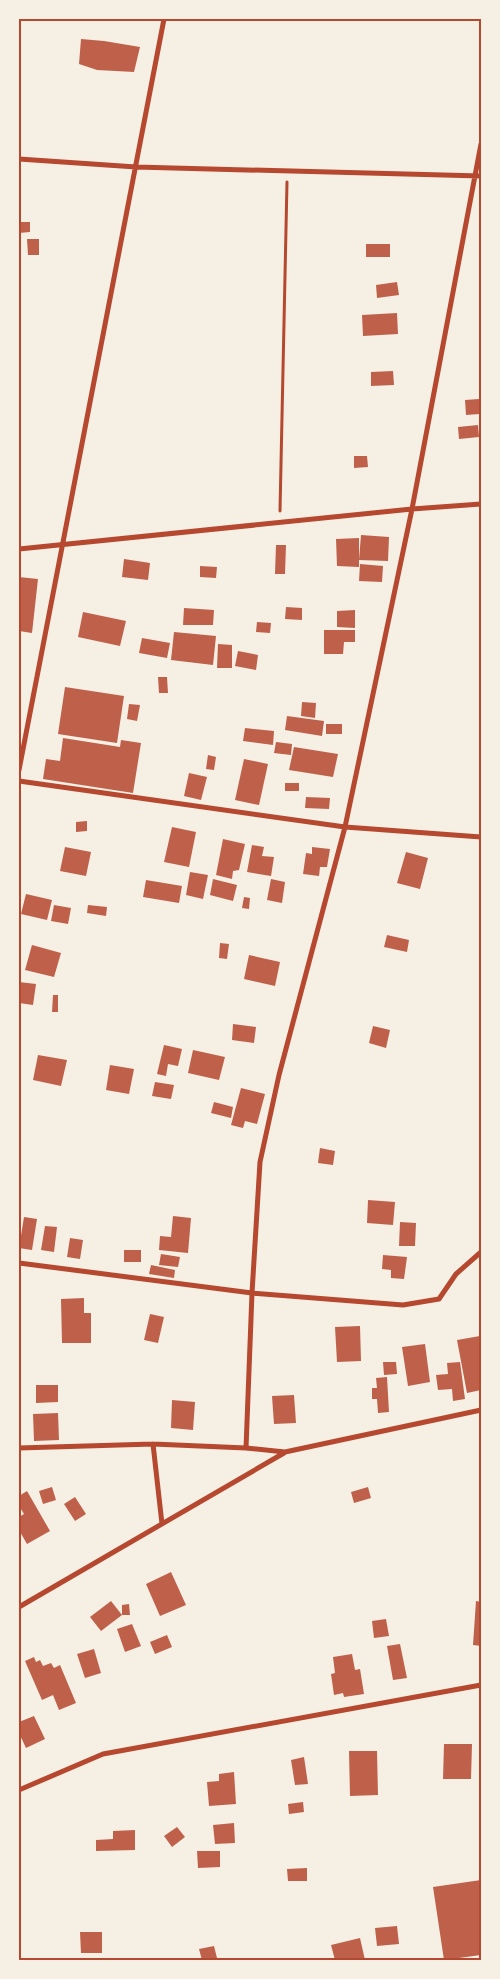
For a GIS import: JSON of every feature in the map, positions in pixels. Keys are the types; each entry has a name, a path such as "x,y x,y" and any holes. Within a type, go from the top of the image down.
{"street":[{"path":"19,770 164,19"},
{"path":"246,1448 252,1294 260,1162 280,1075 345,827 412,509 478,176 481,144"},
{"path":"19,159 136,168 478,176"},
{"path":"19,549 412,509 481,504"},
{"path":"19,781 345,827 481,836"},
{"path":"19,1263 252,1294 404,1305 439,1299 456,1274 481,1252"},
{"path":"19,1448 153,1444 246,1448 285,1452 481,1410"},
{"path":"153,1444 162,1524"},
{"path":"19,1608 285,1452"},
{"path":"19,1790 103,1754 481,1685"}],"path":[{"path":"280,522 287,172"}],"building":[{"path":"81,39 140,47 134,72 97,70 79,64"},
{"path":"19,222 30,222 30,232 19,233"},
{"path":"27,239 39,239 39,255 28,255"},
{"path":"366,244 390,244 390,257 366,257"},
{"path":"397,282 399,295 377,298 376,285"},
{"path":"397,313 398,334 363,336 362,315"},
{"path":"393,371 394,385 371,386 371,372"},
{"path":"479,399 480,414 466,415 465,400"},
{"path":"478,425 479,437 459,439 458,427"},
{"path":"354,456 367,456 368,467 354,468"},
{"path":"361,535 389,537 388,561 359,560"},
{"path":"359,538 359,567 337,566 336,539"},
{"path":"276,545 286,545 285,574 275,574"},
{"path":"124,559 150,563 148,580 122,577"},
{"path":"360,564 383,566 382,582 359,581"},
{"path":"200,566 217,567 216,578 200,577"},
{"path":"19,577 38,579 32,633 19,631"},
{"path":"286,607 302,608 302,620 285,619"},
{"path":"184,608 214,610 213,625 183,625"},
{"path":"355,610 355,628 337,627 337,611"},
{"path":"83,612 126,621 120,646 78,637"},
{"path":"257,622 271,623 270,633 256,632"},
{"path":"324,630 355,630 355,642 344,642 343,654 324,654"},
{"path":"174,632 216,636 213,665 171,660"},
{"path":"142,638 170,643 167,658 139,653"},
{"path":"218,644 232,645 232,668 217,668"},
{"path":"238,651 258,655 256,670 235,666"},
{"path":"158,677 167,677 168,693 159,693"},
{"path":"65,687 124,696 117,743 58,734"},
{"path":"302,702 316,703 315,718 301,716"},
{"path":"129,704 140,705 137,721 127,719"},
{"path":"287,716 324,721 322,736 285,730"},
{"path":"326,724 342,724 342,734 326,734"},
{"path":"245,728 274,731 273,745 243,741"},
{"path":"63,738 120,747 121,740 141,743 133,793 43,779 46,759 60,761"},
{"path":"276,742 292,744 291,755 274,753"},
{"path":"294,747 338,754 333,777 289,770"},
{"path":"208,755 216,757 214,770 206,769"},
{"path":"244,759 268,764 259,805 235,800"},
{"path":"189,773 207,777 201,800 184,796"},
{"path":"285,783 299,783 299,791 285,791"},
{"path":"306,797 330,798 329,809 305,808"},
{"path":"87,821 87,831 76,832 76,822"},
{"path":"172,827 196,832 189,867 164,862"},
{"path":"223,839 245,844 239,870 233,871 232,879 216,875"},
{"path":"252,845 264,847 262,856 274,857 271,876 247,872"},
{"path":"65,847 91,852 86,876 60,871"},
{"path":"312,847 330,849 327,867 320,867 319,876 303,874 306,853 312,854"},
{"path":"406,852 428,858 420,889 397,883"},
{"path":"190,872 208,875 203,899 186,895"},
{"path":"213,879 237,885 233,901 210,895"},
{"path":"271,879 285,882 282,903 267,900"},
{"path":"146,880 182,886 179,903 143,897"},
{"path":"26,894 52,900 47,920 21,914"},
{"path":"244,897 250,898 249,909 242,908"},
{"path":"54,905 71,908 68,924 51,921"},
{"path":"88,905 107,907 106,916 87,913"},
{"path":"387,935 409,940 407,952 384,947"},
{"path":"220,943 229,944 227,959 219,958"},
{"path":"32,945 61,953 54,977 25,970"},
{"path":"249,955 280,962 275,986 244,979"},
{"path":"19,982 36,984 33,1005 19,1003"},
{"path":"53,995 58,995 58,1012 52,1012"},
{"path":"233,1024 256,1027 254,1043 232,1040"},
{"path":"373,1026 390,1030 386,1048 369,1043"},
{"path":"164,1045 182,1049 178,1066 168,1064 166,1076 157,1074"},
{"path":"193,1050 225,1057 219,1080 188,1073"},
{"path":"38,1055 67,1060 61,1086 33,1080"},
{"path":"110,1065 134,1069 129,1094 106,1090"},
{"path":"155,1082 174,1085 171,1099 152,1096"},
{"path":"241,1088 265,1094 257,1124 245,1121 243,1128 231,1125"},
{"path":"214,1102 233,1107 231,1118 211,1113"},
{"path":"320,1148 335,1151 333,1165 318,1163"},
{"path":"368,1200 395,1202 393,1225 367,1223"},
{"path":"173,1216 191,1218 188,1253 159,1250 160,1236 171,1237"},
{"path":"24,1217 37,1219 32,1250 19,1248"},
{"path":"400,1222 416,1223 415,1246 399,1246"},
{"path":"45,1226 57,1227 54,1252 41,1250"},
{"path":"70,1238 83,1240 80,1259 67,1257"},
{"path":"124,1250 141,1250 141,1262 124,1262"},
{"path":"161,1254 180,1257 178,1267 159,1265"},
{"path":"383,1255 407,1257 404,1279 391,1278 391,1270 382,1269"},
{"path":"151,1265 175,1270 174,1278 149,1274"},
{"path":"84,1298 84,1313 91,1313 91,1343 62,1343 61,1299"},
{"path":"150,1314 164,1317 158,1343 144,1340"},
{"path":"360,1326 361,1361 337,1362 335,1327"},
{"path":"480,1336 481,1390 467,1393 457,1340"},
{"path":"425,1344 430,1382 408,1386 402,1347"},
{"path":"383,1362 396,1362 397,1374 384,1375"},
{"path":"460,1362 465,1399 453,1401 452,1389 438,1390 436,1375 448,1374 447,1363"},
{"path":"387,1377 389,1412 378,1413 377,1399 372,1399 372,1388 377,1388 376,1378"},
{"path":"36,1385 58,1385 58,1402 36,1403"},
{"path":"294,1395 296,1423 274,1424 272,1396"},
{"path":"172,1400 195,1402 193,1430 171,1428"},
{"path":"58,1413 59,1440 34,1441 33,1414"},
{"path":"52,1487 56,1500 43,1504 39,1491"},
{"path":"368,1487 371,1498 354,1503 351,1492"},
{"path":"27,1491 50,1531 27,1544 19,1530 19,1517 24,1514 19,1506 19,1496"},
{"path":"75,1497 86,1514 75,1521 64,1504"},
{"path":"171,1572 186,1605 160,1616 146,1584"},
{"path":"111,1601 122,1615 101,1631 90,1617"},
{"path":"476,1601 481,1602 481,1646 473,1645"},
{"path":"129,1604 130,1615 122,1615 122,1605"},
{"path":"386,1619 389,1636 374,1638 372,1621"},
{"path":"132,1624 141,1646 125,1652 117,1629"},
{"path":"167,1635 172,1647 155,1654 150,1642"},
{"path":"400,1644 407,1678 393,1680 387,1646"},
{"path":"94,1649 101,1673 85,1678 77,1654"},
{"path":"352,1654 355,1670 360,1669 364,1694 344,1697 343,1693 334,1695 331,1674 335,1673 333,1657"},
{"path":"34,1657 36,1662 40,1660 43,1666 51,1663 54,1668 60,1665 76,1703 59,1710 53,1695 42,1700 25,1661"},
{"path":"34,1716 45,1739 26,1748 19,1733 19,1722"},
{"path":"444,1744 472,1744 471,1779 443,1779"},
{"path":"349,1751 377,1751 378,1795 350,1796"},
{"path":"304,1757 308,1784 295,1785 291,1760"},
{"path":"234,1772 236,1804 209,1806 207,1782 219,1781 219,1774"},
{"path":"303,1802 304,1812 289,1814 288,1804"},
{"path":"234,1823 235,1843 215,1844 213,1825"},
{"path":"177,1827 185,1837 172,1847 164,1836"},
{"path":"135,1830 135,1850 96,1851 96,1840 113,1839 113,1831"},
{"path":"197,1851 220,1851 220,1867 198,1868"},
{"path":"307,1868 307,1881 288,1881 287,1869"},
{"path":"481,1880 481,1955 444,1960 433,1887"},
{"path":"397,1926 399,1944 377,1946 375,1928"},
{"path":"80,1932 102,1932 102,1953 81,1953"},
{"path":"360,1938 365,1960 335,1960 331,1945"},
{"path":"214,1946 217,1958 202,1960 199,1949"}]}
